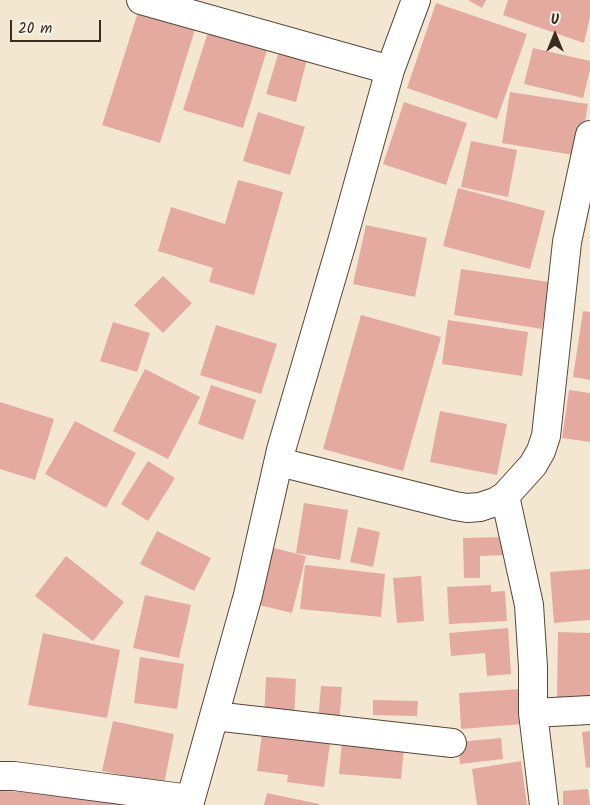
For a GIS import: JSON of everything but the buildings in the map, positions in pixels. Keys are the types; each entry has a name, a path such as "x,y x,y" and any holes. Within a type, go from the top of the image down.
{"street":[{"path":"141,0 218,10 390,70"},
{"path":"0,776 14,776 190,802 248,595 281,450 390,70 416,0"},
{"path":"279,462 467,508 480,507 505,496 533,465 541,451 546,436 567,242 590,135"},
{"path":"505,496 529,605 533,668 533,713 544,805"},
{"path":"533,713 590,710"},
{"path":"214,716 452,743"}]}
